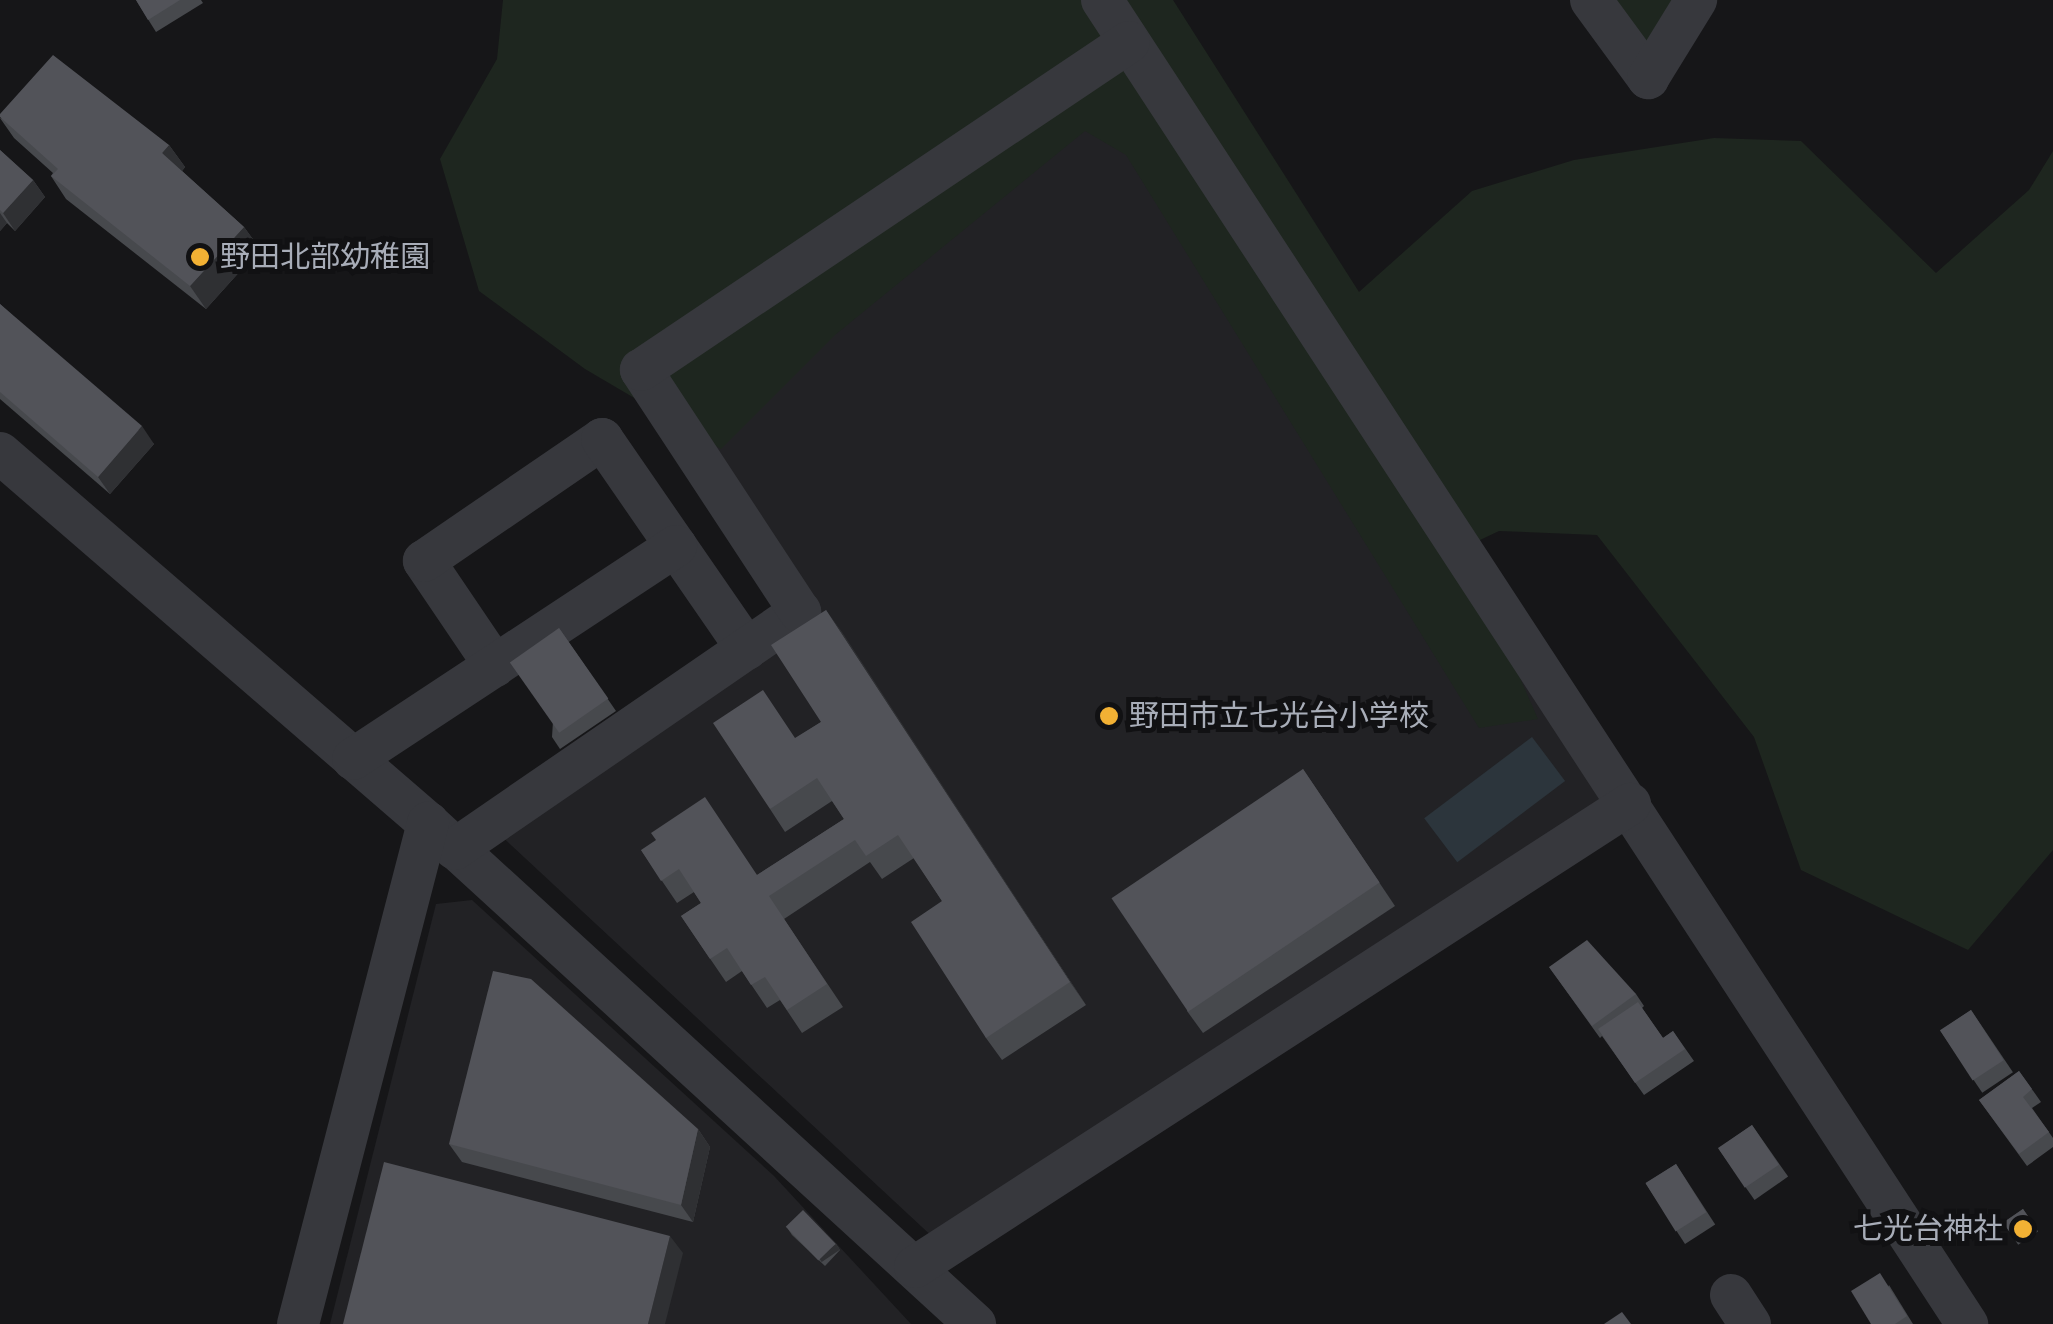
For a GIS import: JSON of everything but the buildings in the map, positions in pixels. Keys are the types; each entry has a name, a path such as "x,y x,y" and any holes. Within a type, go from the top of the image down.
{"street":[{"path":"1102,0 1967,1324"},
{"path":"1591,0 1648,78 1696,0"},
{"path":"298,1324 442,836 747,649 800,612 641,370 1130,42"},
{"path":"495,666 424,562 602,439 747,649"},
{"path":"0,453 442,836 975,1324"},
{"path":"354,758 676,546"},
{"path":"915,1268 1630,804"}],"shaded area":[{"path":"503,0 1173,0 1359,292 1472,191 1574,160 1714,138 1801,141 1936,273 2029,190 2053,151 2053,850 1968,950 1801,870 1754,737 1597,535 1499,531 1463,548 1538,719 1479,728 1126,155 1085,131 835,335 721,449 585,369 479,291 440,159 497,59"},
{"path":"1604,0 1696,0 1645,52"},
{"name":"野田市立七光台小学校","path":"1135,70 1601,801 937,1241 497,832 821,614 664,378"},
{"path":"1532,737 1565,781 1457,862 1424,818"},
{"path":"472,900 774,1176 911,1324 330,1324 436,904"}],"place":[{"name":"野田北部幼稚園","path":"200,257"},
{"name":"野田市立七光台小学校","path":"1109,716"},
{"name":"七光台神社","path":"2023,1229"}]}
